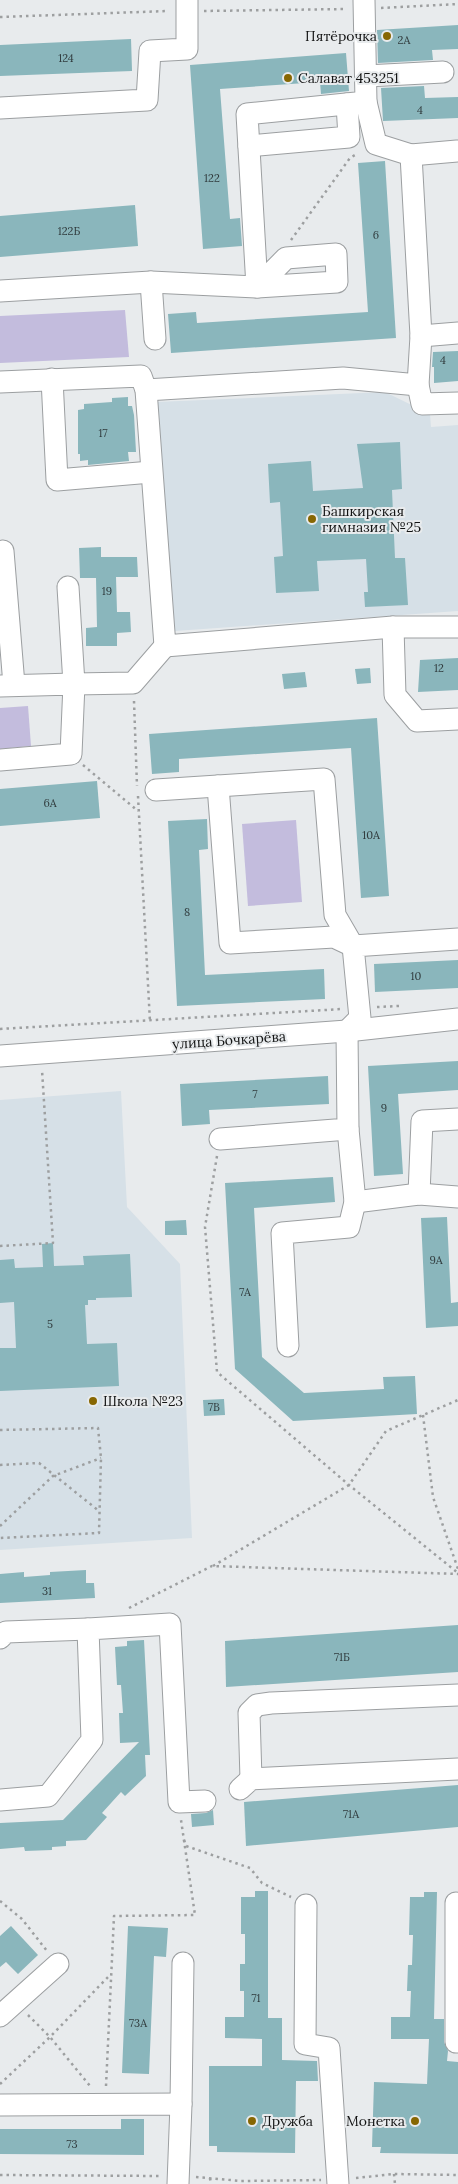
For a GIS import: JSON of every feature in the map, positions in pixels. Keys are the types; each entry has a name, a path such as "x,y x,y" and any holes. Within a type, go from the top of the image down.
{"street":[{"path":"249,146 350,137 357,103 366,76 365,4"},
{"path":"0,108 147,100 150,51 187,49 187,5"},
{"path":"366,76 443,72"},
{"path":"357,103 376,144 411,155 457,151"},
{"path":"0,291 151,282 257,287 247,114 357,103"},
{"path":"411,155 420,336 418,385 422,404 458,403"},
{"path":"151,282 155,339"},
{"path":"420,336 458,333"},
{"path":"0,382 141,376 146,390 165,646"},
{"path":"146,390 343,378 418,385"},
{"path":"52,379 57,480 151,472"},
{"path":"3,551 7,685 133,683 165,646 393,627 458,627"},
{"path":"0,760 71,754 74,684 68,587"},
{"path":"393,627 395,695 417,721 458,719"},
{"path":"156,790 324,779 335,915 353,946 360,1008 360,1018 347,1031 348,1129 355,1202 349,1227 282,1233 288,1346"},
{"path":"218,786 230,943 334,937 353,946 458,939"},
{"name":"улица Бочкарёва","path":"0,1056 347,1031 458,1019"},
{"path":"419,1194 422,1121 458,1119"},
{"path":"220,1139 348,1129"},
{"path":"355,1202 419,1194 458,1197"},
{"path":"0,1638 6,1632 170,1624 179,1802 205,1801"},
{"path":"0,1800 48,1796 92,1740 88,1628"},
{"path":"458,1694 271,1703 257,1706 249,1713 245,1784 458,1769"},
{"path":"456,1903 456,2042 458,2042"},
{"path":"306,1905 305,2044 329,2048 338,2182"},
{"path":"178,2180 183,1962"},
{"path":"8,2009 58,1964"},
{"path":"0,2105 180,2104"}],"path":[{"path":"0,17 187,5 458,4"},
{"path":"286,246 350,158 376,144"},
{"path":"133,683 150,1022"},
{"path":"71,754 139,812"},
{"path":"0,1030 409,1005"},
{"path":"0,1246 53,1243 41,1054"},
{"path":"220,1139 205,1226 217,1372 349,1484 458,1572"},
{"path":"123,1611 212,1566 349,1484 386,1431 458,1400"},
{"path":"423,1415 433,1497 458,1572"},
{"path":"0,1430 98,1428 101,1458 99,1533 0,1538"},
{"path":"0,1526 53,1476 101,1458"},
{"path":"0,1465 39,1463 53,1476 100,1511"},
{"path":"212,1566 458,1572"},
{"path":"105,2105 109,1976 114,1916 194,1916 179,1802"},
{"path":"182,1831 186,1846 250,1868 262,1883 306,1905"},
{"path":"0,1902 22,1919 58,1964"},
{"path":"0,2084 50,2037 109,1976"},
{"path":"8,2009 50,2037 105,2105"},
{"path":"394,2174 395,2184"},
{"path":"0,2175 338,2182 394,2174 458,2175"},
{"path":"210,2178 210,2184"}],"shaded area":[{"path":"125,310 129,357 0,363 0,316"},
{"name":"Башкирская гимназия №25","path":"385,392 430,414 431,427 458,425 458,611 175,631 156,402"},
{"path":"28,706 31,746 0,749 0,708"},
{"path":"296,820 302,902 248,906 242,824"},
{"name":"Школа №23","path":"121,1091 127,1207 180,1264 192,1538 0,1550 0,1100"}],"building":[{"path":"458,25 458,49 432,50 433,60 378,63 377,30"},
{"path":"131,39 132,71 0,76 0,45"},
{"path":"346,53 349,91 321,94 320,82 220,89 230,219 240,218 242,246 203,249 190,65"},
{"path":"424,86 425,98 458,97 458,118 383,121 381,88"},
{"path":"385,161 396,338 171,353 168,314 196,312 197,323 368,312 358,163"},
{"path":"135,205 138,246 0,257 0,216"},
{"path":"458,351 458,381 434,383 433,352"},
{"path":"128,397 128,406 132,406 134,415 136,452 128,452 129,461 88,465 88,460 80,461 80,454 78,454 78,410 84,409 84,404 112,402 112,398"},
{"path":"400,442 402,489 392,490 395,558 405,558 408,605 365,607 364,592 368,592 366,559 317,561 319,591 276,593 274,557 283,556 280,502 270,503 268,464 311,461 313,491 363,488 357,444"},
{"path":"101,547 101,557 137,557 138,577 116,577 117,612 130,612 131,632 117,633 117,646 86,646 86,628 97,627 96,578 80,578 79,548"},
{"path":"458,658 458,690 418,692 420,660"},
{"path":"370,668 371,683 357,684 355,669"},
{"path":"305,672 307,687 284,689 282,674"},
{"path":"377,718 389,896 361,898 351,748 179,759 179,772 152,774 149,734"},
{"path":"97,781 100,818 0,826 0,789"},
{"path":"207,819 208,849 199,850 205,975 324,969 325,999 177,1006 168,821"},
{"path":"458,960 458,988 375,992 374,964"},
{"path":"458,1061 458,1090 398,1094 403,1174 374,1176 368,1066"},
{"path":"328,1076 329,1104 209,1110 210,1124 182,1126 180,1084"},
{"path":"333,1177 335,1202 254,1208 262,1357 304,1393 384,1389 383,1377 415,1376 417,1414 293,1421 235,1369 225,1183"},
{"path":"447,1217 451,1303 458,1302 458,1326 426,1328 421,1218"},
{"path":"186,1220 187,1235 165,1235 165,1221"},
{"path":"53,1243 54,1266 84,1265 83,1256 130,1254 132,1297 96,1298 96,1300 88,1300 88,1305 85,1305 87,1344 117,1343 119,1386 0,1391 0,1348 16,1348 14,1302 0,1303 0,1260 14,1259 15,1268 43,1267 42,1244"},
{"path":"224,1399 225,1415 204,1416 203,1400"},
{"path":"86,1570 86,1583 94,1583 95,1598 0,1603 0,1574 24,1572 24,1577 50,1575 50,1572"},
{"path":"458,1625 458,1672 226,1687 225,1641"},
{"path":"144,1640 150,1755 145,1755 146,1776 125,1796 121,1792 102,1813 107,1817 86,1840 66,1841 66,1846 52,1847 52,1850 25,1851 24,1847 0,1849 0,1823 63,1820 139,1742 120,1743 119,1713 123,1713 121,1685 117,1685 115,1647 127,1646 127,1641"},
{"path":"458,1785 458,1827 246,1846 244,1802"},
{"path":"213,1810 214,1825 192,1827 191,1814 206,1813"},
{"path":"255,1891 268,1891 268,2018 282,2018 282,2060 317,2061 318,2081 296,2081 295,2153 217,2152 217,2146 209,2146 209,2066 262,2066 262,2039 225,2038 225,2017 244,2017 244,1991 240,1991 240,1964 245,1964 245,1934 241,1934 241,1897 255,1897"},
{"path":"424,1892 437,1892 434,2019 444,2019 444,2042 448,2051 447,2061 458,2062 458,2154 380,2153 381,2147 372,2147 374,2082 427,2084 429,2039 391,2039 391,2017 410,2017 411,1991 407,1991 408,1965 412,1965 413,1935 409,1935 410,1897 424,1897"},
{"path":"11,1926 38,1955 18,1974 6,1962 0,1967 0,1936"},
{"path":"128,1926 168,1928 166,1957 154,1956 149,2074 122,2073"},
{"path":"121,2119 144,2119 144,2155 0,2154 0,2129 121,2129"}],"place":[{"name":"Пятёрочка","path":"387,36"},
{"name":"Салават 453251","path":"288,78"},
{"name":"Башкирская гимназия №25","path":"312,519"},
{"name":"Школа №23","path":"93,1401"},
{"name":"Дружба","path":"252,2121"},
{"name":"Монетка","path":"415,2121"}]}
